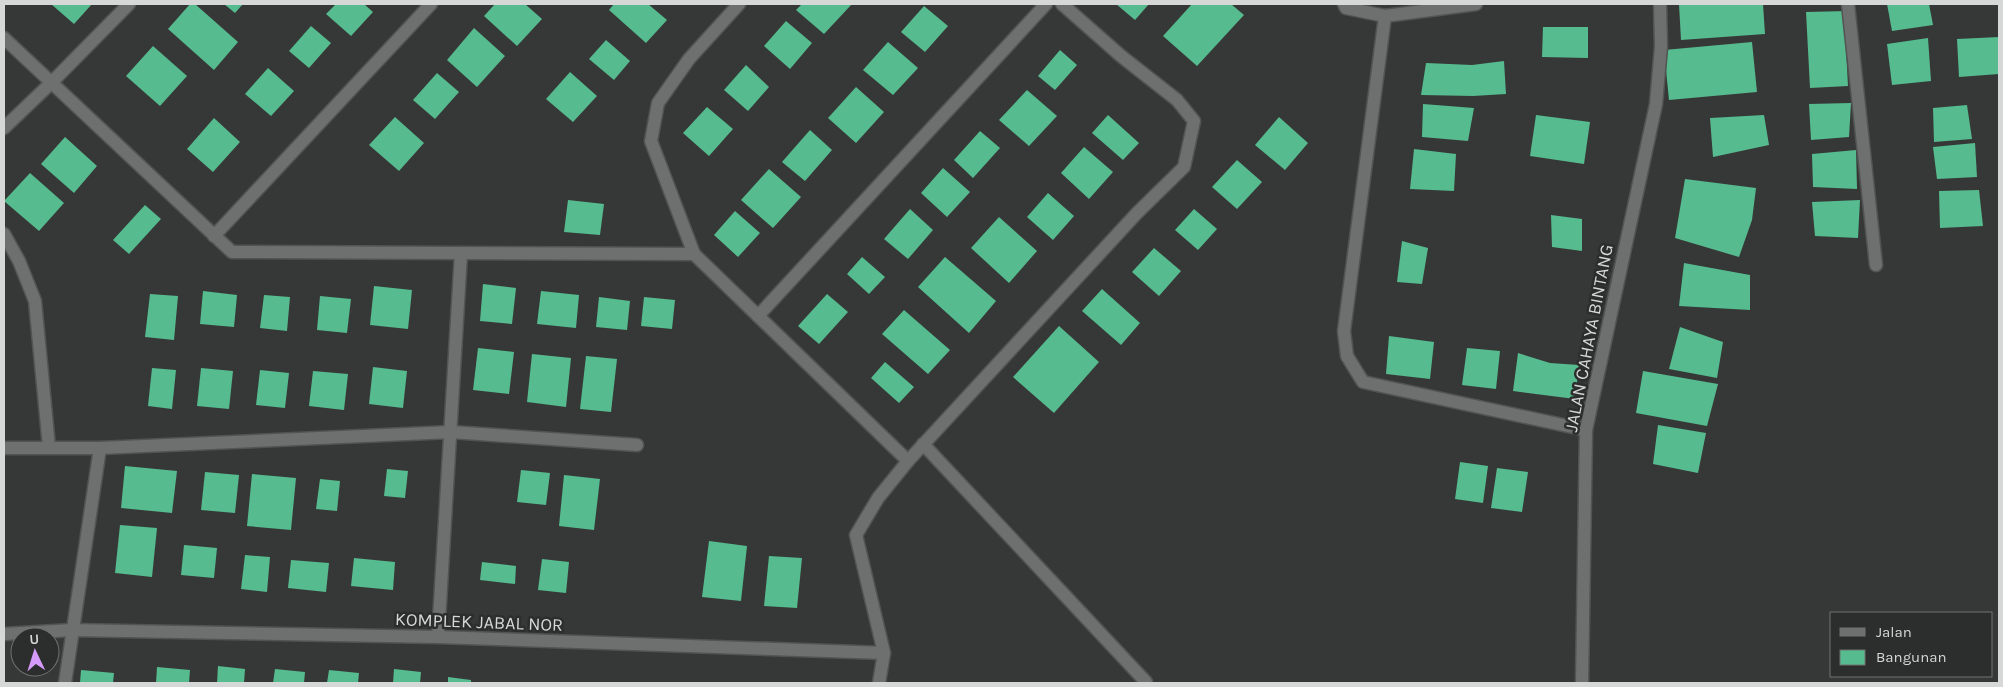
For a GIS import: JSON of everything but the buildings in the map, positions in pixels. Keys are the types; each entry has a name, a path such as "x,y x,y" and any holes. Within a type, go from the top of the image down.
{"street":[{"path":"4,128 129,4"},
{"path":"214,236 431,4"},
{"path":"739,4 689,59 658,103 651,141 694,254 908,461"},
{"path":"758,316 1046,4"},
{"path":"879,683 884,653 856,535 878,498 908,461 1136,213 1184,167 1194,121 1177,100 1121,56 1062,4"},
{"path":"1344,4 1346,8 1384,16 1476,4"},
{"name":"JALAN CAHAYA BINTANG","path":"1582,683 1586,430 1656,104 1661,47 1660,4"},
{"path":"1848,4 1876,265"},
{"path":"1384,16 1344,331 1347,356 1363,382 1586,430"},
{"path":"4,38 232,252 694,254"},
{"path":"4,234 19,262 35,301 49,447"},
{"path":"438,637 461,254"},
{"path":"4,448 100,448 451,432 637,445"},
{"path":"924,444 1146,682"},
{"path":"65,683 100,448"},
{"name":"KOMPLEK JABAL NOR","path":"4,634 72,630 438,637 884,653"}]}
